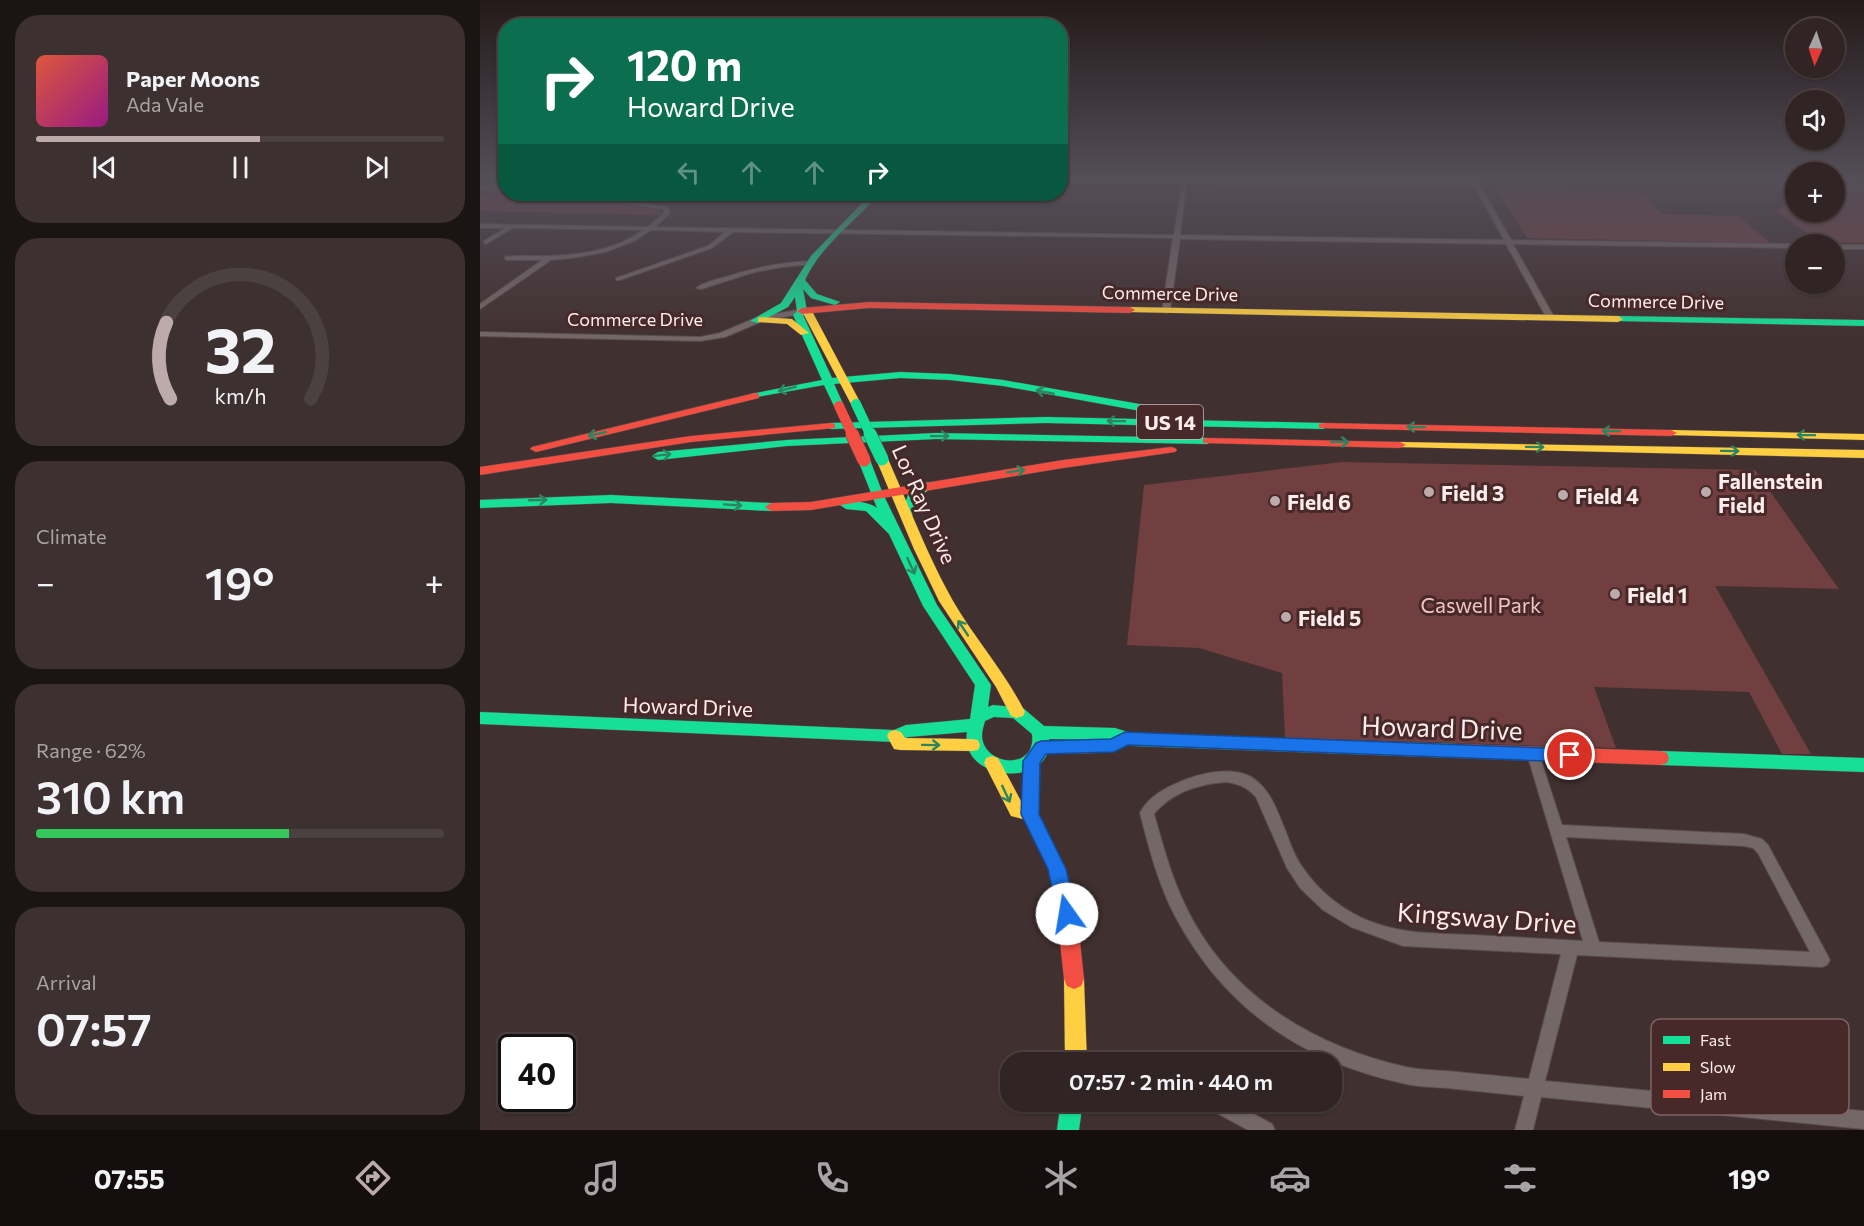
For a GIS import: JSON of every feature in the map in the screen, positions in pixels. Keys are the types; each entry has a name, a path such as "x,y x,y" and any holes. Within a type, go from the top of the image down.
{"main road":[{"path":"754,321 784,305 812,263 841,232"},
{"path":"800,280 810,293 822,300 882,305"},
{"name":"Lor Ray Drive","path":"800,280 798,294 802,310 808,313 811,333 825,381 839,406 930,606 983,685 976,721"},
{"path":"754,321 789,321 811,333 826,317 838,310 882,305"},
{"name":"Commerce Drive","path":"802,310 837,306 882,305 1864,323"},
{"name":"Lor Ray Drive","path":"811,333 844,378 946,601 978,650 1006,686 1017,712"},
{"path":"480,463 844,378 906,376 969,379 1154,410 1332,425"},
{"name":"US 14","path":"480,471 620,448 733,433 895,422 1026,419 1864,437"},
{"name":"US 14","path":"480,484 671,454 887,437 996,436 1864,454"},
{"path":"786,508 811,506 1123,455 1282,441"},
{"path":"907,515 913,495 928,486"},
{"path":"480,504 621,499 786,508 862,505 876,512 895,532"},
{"path":"964,656 978,650"},
{"path":"1030,814 1017,811 992,763 972,745 976,721 993,711 1017,712 1040,732 1041,747 1032,761 1030,814 1057,869 1067,914 1074,959 1076,1052"},
{"name":"Howard Drive","path":"480,718 895,736 906,731 976,721"},
{"name":"Howard Drive","path":"1040,732 1115,734 1125,739 1864,765"},
{"name":"Howard Drive","path":"895,736 900,744 972,745"},
{"name":"Howard Drive","path":"1041,747 1114,745 1125,739"},
{"path":"992,763 1012,768 1032,761"},
{"path":"1068,1130 1070,1112"}],"street":[{"path":"486,242 503,232"},
{"path":"507,258 548,259 582,255 618,246 645,232"},
{"path":"618,279 710,247 728,232"},
{"path":"826,232 1785,246"},
{"path":"1166,311 1179,232"},
{"path":"1502,232 1550,317"},
{"path":"1845,247 1864,247"},
{"path":"480,307 548,259"},
{"path":"699,288 742,272 770,265 812,263"},
{"name":"Commerce Drive","path":"480,334 700,339 722,335 754,321 802,310"},
{"path":"1533,754 1559,831 1593,948"},
{"name":"Kingsway Drive","path":"1559,831 1744,840 1757,843 1763,849 1822,960 1403,939 1375,931 1328,907 1295,869 1263,797 1253,785 1242,778 1208,779 1183,785 1163,795 1147,813 1173,898 1188,926 1233,988 1266,1015 1308,1042 1371,1068 1408,1076 1651,1100"},
{"path":"1524,1130 1571,948"},
{"path":"1232,1112 1266,1130"},
{"name":"Kingsway Drive","path":"1811,1115 1864,1120"}],"green space":[{"path":"1523,232 1757,232 1770,243 1527,238"},
{"path":"1805,232 1864,232 1864,243 1845,243 1845,234 1808,234"},
{"name":"Caswell Park","path":"1342,462 1755,470 1839,589 1715,586 1811,754 1782,754 1749,692 1594,687 1616,748 1285,738 1282,673 1199,648 1127,645 1144,485"}],"traffic: fast":[{"path":"837,232 814,258 801,279 799,299 802,311 798,315 839,406"},
{"path":"800,280 814,296 835,302"},
{"path":"755,321 785,305 798,283"},
{"path":"1618,319 1864,323"},
{"path":"755,396 851,379 925,375 1003,383 1162,411"},
{"path":"856,404 882,459"},
{"path":"831,426 1046,420 1323,426"},
{"path":"658,456 787,443 936,436 1207,441"},
{"path":"864,460 877,494 930,606 983,685 978,717"},
{"path":"907,515 913,495 928,486"},
{"path":"480,504 611,499 771,507"},
{"path":"846,505 870,508 895,532"},
{"path":"993,711 1017,712 1040,732 1041,746 1036,757 1026,765 999,766 987,760 978,750 974,736 978,717 993,711"},
{"path":"480,718 895,736 906,731 973,725"},
{"path":"1040,732 1115,734 1134,740 1458,751"},
{"path":"1661,758 1864,765"},
{"path":"1068,1130 1070,1112"}],"traffic: slow":[{"path":"1130,310 1618,319"},
{"path":"802,311 808,313 856,404"},
{"path":"761,320 789,321 804,333"},
{"path":"1671,433 1864,437"},
{"path":"1400,445 1864,454"},
{"path":"882,459 920,549 946,601 1002,683 1017,712"},
{"path":"895,736 900,744 972,745"},
{"path":"992,763 1017,811 1030,814"},
{"path":"1074,979 1076,1052"}],"traffic: jam":[{"path":"802,311 869,305 1130,310"},
{"path":"536,449 755,396"},
{"path":"839,406 864,460"},
{"path":"480,471 691,439 831,426"},
{"path":"1323,426 1671,433"},
{"path":"1207,441 1400,445"},
{"path":"771,507 811,506 1063,464 1171,450"},
{"path":"1041,747 1114,745 1125,739"},
{"path":"1458,751 1661,758"},
{"path":"1032,761 1030,814 1057,869 1067,914 1074,979"}],"place":[{"name":"Field 3","path":"1429,492"},
{"name":"Fallenstein Field","path":"1706,492"},
{"name":"Field 4","path":"1563,495"},
{"name":"Field 6","path":"1275,501"},
{"name":"Field 1","path":"1615,594"},
{"name":"Field 5","path":"1286,617"}],"route":[{"path":"1067,914 1057,869 1030,814 1032,761 1041,747 1114,745 1125,739 1570,755"}]}
